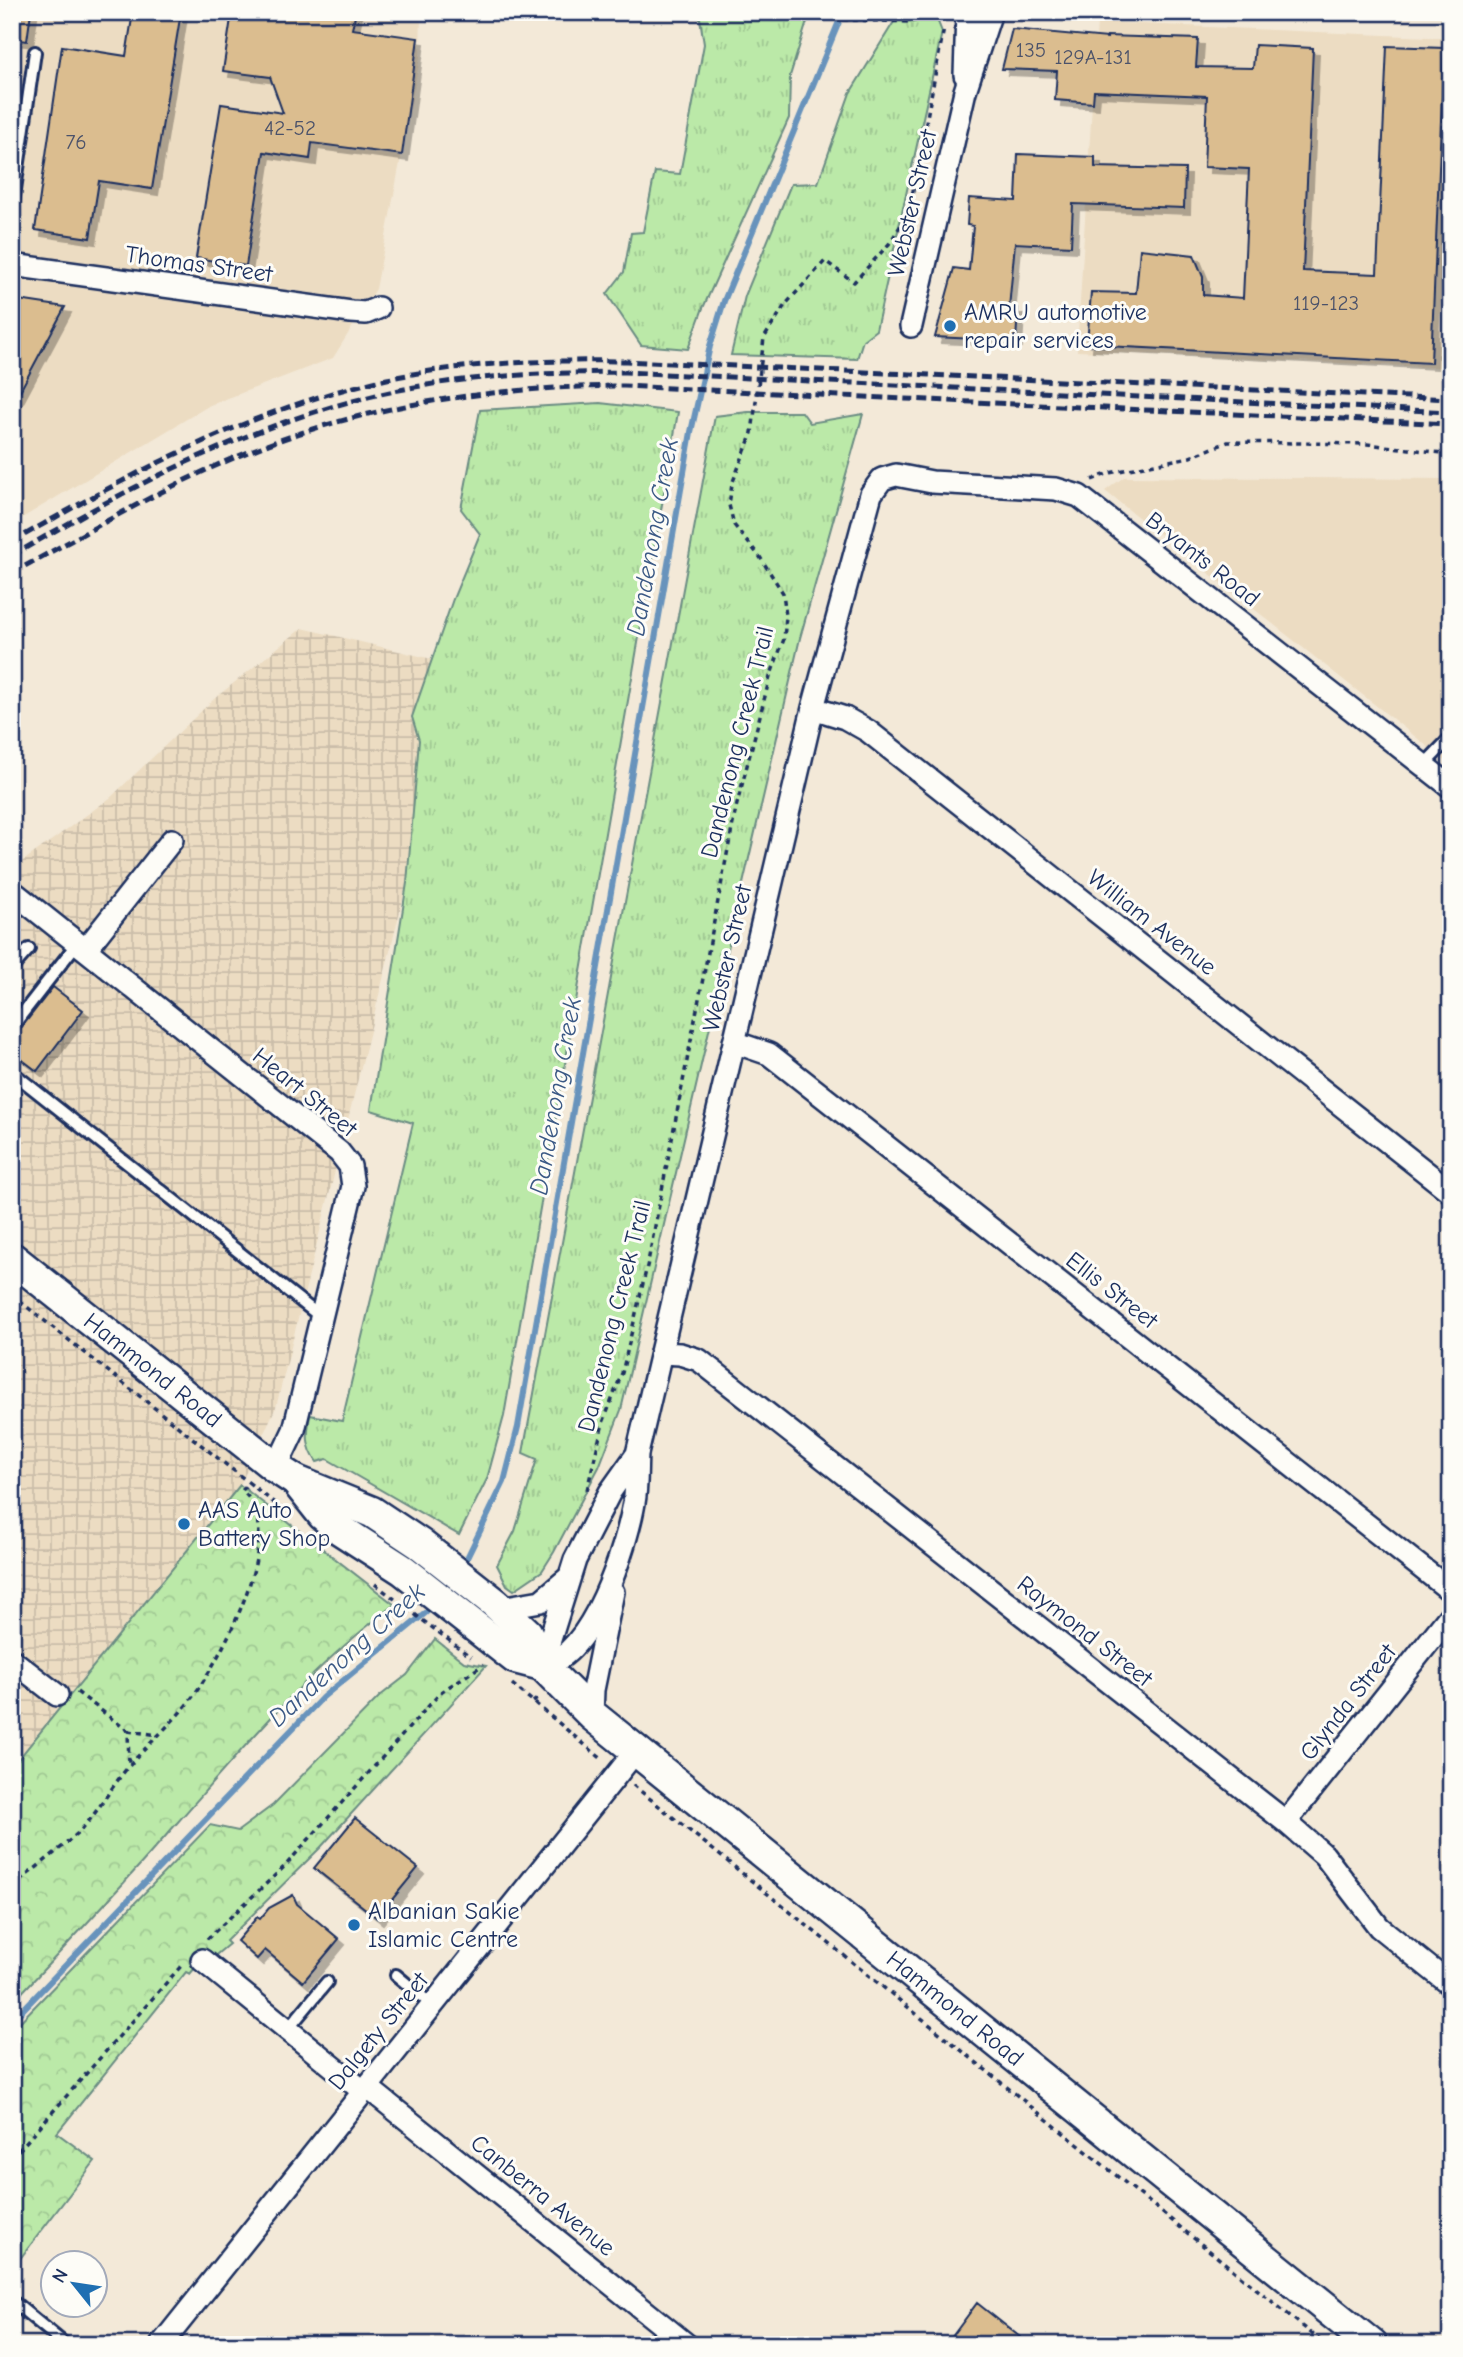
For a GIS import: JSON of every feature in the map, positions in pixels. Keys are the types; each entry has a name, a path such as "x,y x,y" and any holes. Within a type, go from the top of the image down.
{"main road":[{"name":"Hammond Road","path":"12,1258 286,1474 332,1524 403,1570 515,1658 542,1665"},
{"name":"Hammond Road","path":"286,1474 353,1502 420,1544 498,1605 530,1636 542,1665 592,1715 627,1763 1372,2345"}],"street":[{"name":"Webster Street","path":"965,91 967,12"},
{"name":"Webster Street","path":"911,326 965,91 991,12"},
{"name":"Thomas Street","path":"12,265 351,312 366,313 378,308"},
{"name":"Bryants Road","path":"882,480 896,475 932,482 1056,489 1079,496 1451,788"},
{"name":"Webster Street","path":"592,1715 593,1690 618,1563 634,1505 636,1454 813,708 871,494 882,480"},
{"name":"William Avenue","path":"813,708 845,718 868,731 1451,1192"},
{"path":"82,945 172,840"},
{"name":"Heart Street","path":"12,891 348,1162 353,1186 286,1474"},
{"name":"Ellis Street","path":"734,1042 769,1054 1451,1591"},
{"name":"Raymond Street","path":"661,1353 680,1354 699,1360 1286,1822 1330,1861 1379,1927 1451,1985"},
{"name":"Webster Street","path":"542,1665 567,1579 610,1492 636,1454"},
{"name":"Webster Street","path":"542,1665 559,1659 583,1632 603,1599 618,1563"},
{"name":"Webster Street","path":"498,1605 541,1601 567,1579"},
{"name":"Glynda Street","path":"1286,1822 1451,1614"},
{"path":"12,1660 57,1695"},
{"name":"Dalgety Street","path":"161,2345 627,1763"},
{"name":"Canberra Avenue","path":"195,1956 687,2345"}],"lane":[{"path":"12,210 35,52"},
{"path":"1423,766 1451,737"},
{"path":"12,1027 82,945"},
{"path":"12,968 29,949"},
{"path":"12,1072 322,1318"},
{"path":"396,1975 432,2005"},
{"path":"288,2029 327,1982"},
{"path":"16,2304 66,2345"}],"path":[{"name":"Dandenong Creek Trail","path":"587,1495 603,1423 622,1373 659,1213 736,808 770,677 784,639 786,616 783,593 760,557 734,526 730,505 732,484 754,420 764,338 785,305 825,261 854,282 889,243 909,212 946,12"},
{"path":"723,15 908,22"},
{"path":"1079,496 1087,484 1098,477 1190,457 1228,442 1367,444 1451,454"},
{"path":"12,1296 291,1516"},
{"path":"12,1887 79,1831 129,1766 192,1698 247,1594 259,1529 252,1500 242,1491 248,1482"},
{"path":"367,1577 460,1651"},
{"path":"12,2158 195,1956 284,1867 442,1691 487,1663"},
{"path":"57,1695 74,1690 128,1731 159,1735"},
{"path":"533,1702 627,1763 1326,2345"},
{"path":"128,1731 129,1766"}],"shaded area":[{"path":"12,12 421,12 420,57 376,289 333,358 210,405 12,524"},
{"path":"1097,22 1451,38 1451,368 1077,351"},
{"path":"1124,477 1451,479 1451,765 1105,491"},
{"path":"302,628 432,659 412,717 419,740 407,883 276,1407 240,1485 12,1767 12,869 110,798 214,699"}],"green space":[{"path":"699,12 810,12 790,76 789,118 703,308 688,349 641,345 607,294 624,272 631,233 643,232 655,172 680,174 704,44"},
{"path":"900,12 934,12 942,32 876,330 863,340 857,359 731,355 745,296 791,184 818,183 850,93"},
{"path":"600,403 678,412 504,1416 487,1479 459,1535 327,1459 317,1462 309,1445 308,1428 310,1415 342,1421 413,1123 371,1110 407,883 419,740 412,717 453,599 480,534 461,509 480,410"},
{"path":"748,412 802,412 810,423 863,414 800,638 621,1410 599,1467 554,1552 542,1571 514,1590 507,1585 497,1565 515,1531 537,1459 523,1453 715,416"},
{"path":"240,1485 395,1605 335,1654 280,1708 12,2003 12,1767"},
{"path":"435,1639 464,1662 486,1666 321,1847 226,1941 229,1944 211,1959 205,1956 190,1974 186,1972 57,2133 95,2161 12,2269 12,2030 210,1825 238,1831 273,1805 380,1696 407,1675"}],"building":[{"path":"12,12 31,12 27,41 12,39"},
{"path":"133,12 181,12 152,189 99,181 90,238 35,230 62,46 126,56"},
{"path":"232,12 356,12 352,29 418,38 402,155 312,143 310,159 264,152 246,266 196,258 221,104 283,113 270,77 223,71"},
{"path":"1012,29 1107,38 1198,39 1196,67 1253,68 1255,45 1313,48 1303,271 1377,274 1387,46 1444,48 1431,363 1087,345 1091,292 1136,293 1140,249 1194,255 1203,277 1203,295 1243,298 1249,169 1204,167 1207,96 1094,91 1093,103 1055,100 1057,71 1002,69"},
{"path":"1018,154 1095,157 1095,167 1185,169 1184,208 1073,204 1071,246 1015,243 1009,308 1018,308 1016,341 935,337 954,268 969,270 973,226 967,225 969,198 1016,201"},
{"path":"12,299 65,307 12,406"},
{"path":"53,987 83,1010 37,1071 12,1052 12,1035 18,1032"},
{"path":"355,1818 418,1868 377,1918 314,1868"},
{"path":"293,1895 297,1904 339,1939 303,1982 265,1950 257,1959 237,1941 257,1917 260,1919 269,1908"},
{"path":"977,2303 1030,2345 946,2345"}],"waterway":[{"name":"Dandenong Creek","path":"463,1566 504,1482 518,1427 691,432 710,346 724,301 843,12"},
{"name":"Dandenong Creek","path":"12,2021 323,1697 434,1606"}],"railway":[{"path":"12,542 147,468 240,425 288,407 387,379 476,366 626,361 1451,399"},
{"path":"12,556 145,482 237,440 284,422 381,394 472,379 533,374 625,372 1451,412"},
{"path":"12,573 170,487 269,444 356,417 489,393 624,386 1451,424"}],"place":[{"name":"AMRU automotive repair services","path":"950,326"},
{"name":"AAS Auto Battery Shop","path":"184,1524"},
{"name":"Albanian Sakie Islamic Centre","path":"354,1925"}]}
